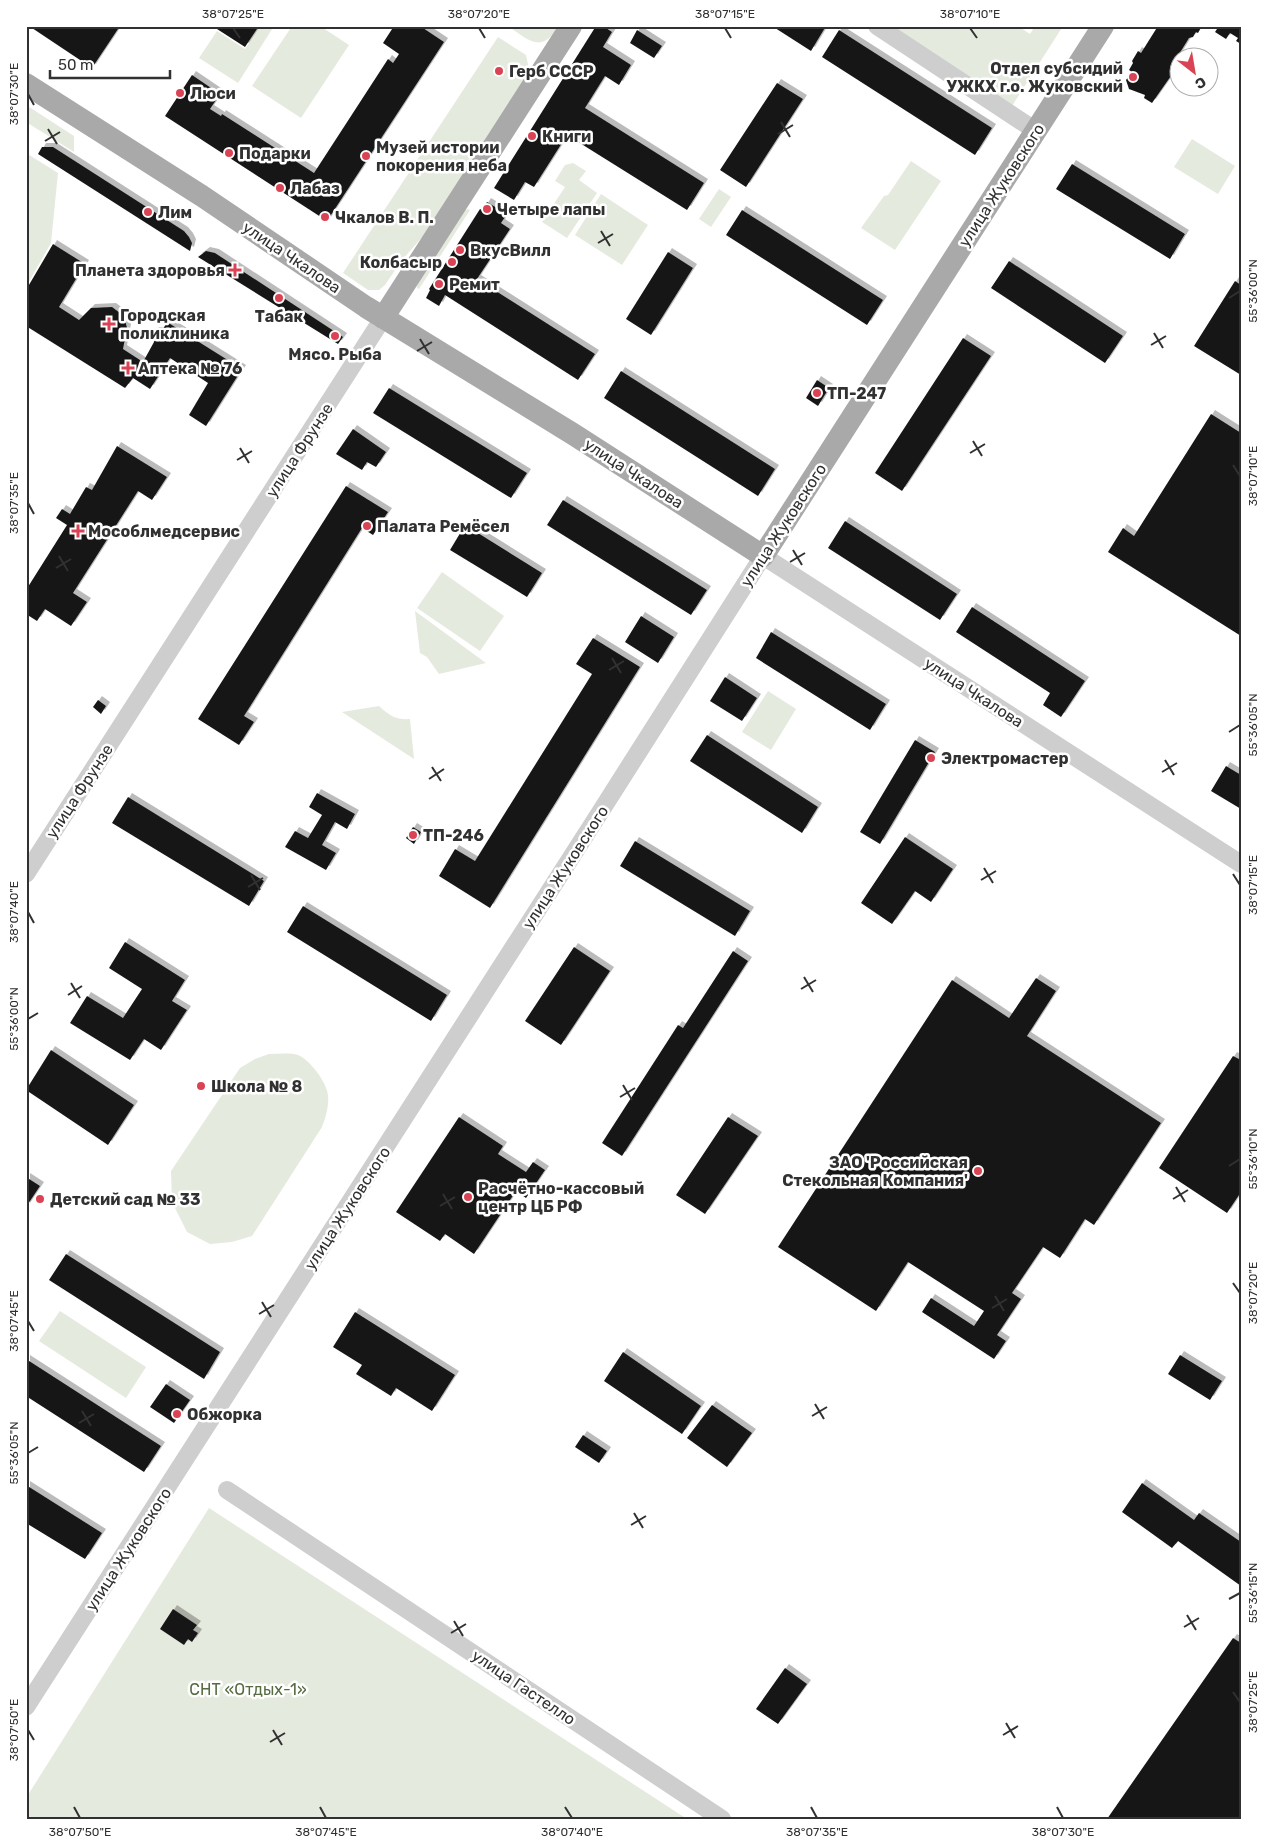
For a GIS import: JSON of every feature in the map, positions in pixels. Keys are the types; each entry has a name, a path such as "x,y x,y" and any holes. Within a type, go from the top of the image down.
{"main road":[{"name":"улица Фрунзе","path":"383,318 571,26"},
{"name":"улица Жуковского","path":"763,556 1103,26"},
{"name":"улица Чкалова","path":"26,84 202,196 383,318 573,434 763,556"}],"street":[{"path":"877,26 1036,131"},
{"name":"улица Фрунзе","path":"26,874 383,318"},
{"name":"улица Чкалова","path":"763,556 1241,864"},
{"name":"улица Жуковского","path":"26,1707 763,556"},
{"name":"улица Гастелло","path":"227,1490 722,1819"}],"green space":[{"path":"260,26 274,26 238,83 199,58 217,31 245,49"},
{"path":"292,26 320,26 349,45 301,118 252,86"},
{"path":"508,26 559,26 547,40 535,42"},
{"path":"888,26 1018,26 1030,34 1035,26 1063,26 1012,106"},
{"path":"498,37 526,55 529,69 527,77 425,234 402,260 385,285 379,290 368,290 343,273"},
{"path":"26,105 74,136 74,152 26,122"},
{"path":"1192,139 1235,166 1218,194 1174,167"},
{"path":"26,153 58,173 51,243 26,287"},
{"path":"911,161 941,181 895,250 861,228 884,196 888,195"},
{"path":"573,163 586,171 579,180 597,193 567,238 542,222 565,187 555,181 565,165"},
{"path":"719,189 731,197 711,227 699,219"},
{"path":"601,194 648,225 622,265 575,235"},
{"path":"470,210 419,289 417,288 417,283 463,211"},
{"path":"442,572 504,616 480,651 417,608"},
{"path":"415,611 486,663 439,674 427,657 420,653"},
{"path":"768,691 796,709 771,750 742,732"},
{"path":"379,706 400,719 410,719 414,759 342,712"},
{"path":"269,1054 299,1056 316,1070 324,1083 328,1095 325,1119 322,1127 252,1236 232,1242 210,1244 187,1232 172,1202 171,1171 240,1068 255,1059"},
{"path":"60,1311 146,1367 126,1398 39,1341"},
{"name":"СНТ «Отдых-1»","path":"209,1508 687,1819 26,1819 26,1798"}],"building":[{"path":"29,26 120,26 92,68"},
{"path":"219,26 259,26 245,47 217,29"},
{"path":"394,26 420,26 444,42 327,221 165,116 192,75 220,94 210,109 221,116 222,114 314,173 388,59 393,63 399,54 383,43"},
{"path":"596,26 603,26 612,32 603,47 631,65 619,85 605,76 585,108 704,183 687,210 567,135 534,187 525,182 514,200 494,188"},
{"path":"772,26 826,26 811,51"},
{"path":"1158,26 1202,26 1198,33 1196,32 1193,37 1189,38 1183,48 1170,48 1170,77 1152,103 1144,98 1145,95 1129,89 1126,80 1132,72 1129,70 1133,63 1132,61 1138,51 1141,53"},
{"path":"1219,26 1241,26 1241,44 1236,41 1238,38 1230,33 1226,39 1215,32"},
{"path":"637,30 662,46 654,58 630,43"},
{"path":"839,30 992,128 975,155 822,57"},
{"path":"777,83 803,99 746,187 720,170"},
{"path":"42,147 53,147 184,231 192,243 190,251 38,154"},
{"path":"1072,164 1185,234 1170,259 1056,189"},
{"path":"487,202 507,214 501,223 510,229 477,279 595,354 578,380 445,295 439,306 426,298 429,289 480,209 482,210"},
{"path":"742,210 883,300 867,325 726,235"},
{"path":"53,244 85,264 59,307 79,320 91,308 112,307 124,316 127,328 123,349 143,362 154,342 152,333 162,331 167,322 242,369 206,426 189,415 208,383 170,358 150,389 133,378 125,388 26,326 26,290"},
{"path":"206,251 215,253 343,337 338,344 198,257"},
{"path":"668,252 693,268 651,335 626,319"},
{"path":"1009,261 1123,336 1105,363 991,288"},
{"path":"1235,281 1241,285 1241,375 1194,346"},
{"path":"963,338 991,356 902,491 875,473"},
{"path":"621,371 775,469 758,496 604,398"},
{"name":"ТП-247","path":"817,380 829,388 818,406 806,398"},
{"path":"389,388 527,473 511,498 373,413"},
{"path":"1211,414 1241,433 1241,636 1108,552 1123,528 1134,536"},
{"path":"353,429 386,452 376,467 367,462 362,470 336,454"},
{"path":"117,446 167,477 152,500 138,491 73,593 87,602 71,626 45,609 37,621 26,614 26,590 67,525 56,518 62,509 70,514 86,487 92,490"},
{"path":"346,486 388,512 373,535 362,528 244,716 254,722 239,745 198,719"},
{"path":"563,500 707,590 691,615 547,525"},
{"path":"845,521 957,594 940,620 828,548"},
{"path":"465,525 542,573 527,597 450,550"},
{"path":"972,607 1085,681 1061,717 1043,705 1050,693 956,632"},
{"path":"641,616 674,637 658,663 625,642"},
{"path":"771,632 886,704 870,730 756,658"},
{"path":"593,638 640,667 490,908 439,876 455,849 475,861 592,674 576,664"},
{"path":"725,677 757,698 742,721 710,701"},
{"path":"98,700 106,706 101,714 93,707"},
{"path":"707,735 818,807 802,833 690,761"},
{"path":"915,740 935,752 880,844 860,832"},
{"path":"1226,766 1241,775 1241,809 1211,791"},
{"path":"317,793 355,814 347,829 335,822 322,845 336,853 326,870 285,847 295,831 308,838 322,815 309,807"},
{"path":"128,797 264,881 249,906 112,823"},
{"name":"ТП-246","path":"413,827 421,832 414,844 406,838"},
{"path":"905,837 953,869 931,902 915,891 892,924 861,903"},
{"path":"635,841 750,911 735,936 620,866"},
{"path":"303,906 447,995 431,1021 287,932"},
{"path":"125,942 185,980 172,1001 187,1010 161,1050 144,1039 130,1060 70,1023 87,996 123,1018 142,989 109,968"},
{"path":"574,947 610,971 561,1045 525,1021"},
{"path":"733,951 748,961 622,1156 602,1143 678,1025 683,1028"},
{"name":"ЗАО 'Российская Стекольная Компания'","path":"1036,978 1056,991 1027,1036 1161,1123 1094,1225 1085,1219 1060,1258 1043,1247 1012,1293 1021,1299 997,1335 1006,1341 994,1359 922,1312 931,1298 974,1326 984,1311 908,1262 876,1311 778,1247 952,980 1009,1018"},
{"path":"51,1050 134,1105 108,1145 26,1090"},
{"path":"1233,1056 1241,1060 1241,1192 1227,1213 1159,1168"},
{"path":"459,1117 503,1146 498,1154 526,1172 533,1162 545,1170 526,1198 516,1191 474,1254 445,1234 440,1241 396,1212"},
{"path":"728,1117 758,1136 705,1214 676,1195"},
{"path":"26,1177 40,1186 26,1207"},
{"path":"66,1254 220,1352 204,1379 49,1280"},
{"path":"355,1312 455,1375 432,1411 396,1388 391,1396 356,1374 362,1365 333,1347"},
{"path":"623,1352 701,1406 682,1434 604,1381"},
{"path":"1180,1355 1222,1381 1210,1400 1168,1374"},
{"path":"26,1359 161,1446 144,1472 26,1396"},
{"path":"166,1384 190,1400 174,1423 150,1407"},
{"path":"712,1405 752,1433 727,1467 687,1438"},
{"path":"583,1435 607,1451 599,1463 575,1447"},
{"path":"1142,1483 1194,1520 1199,1513 1241,1542 1241,1586 1178,1541 1172,1548 1122,1512"},
{"path":"26,1485 102,1533 85,1559 26,1523"},
{"path":"173,1609 197,1625 193,1630 198,1633 192,1642 188,1639 184,1645 160,1629"},
{"path":"1233,1638 1241,1643 1241,1819 1107,1819"},
{"path":"785,1668 807,1684 778,1724 756,1709"}],"place":[{"name":"Герб СССР","path":"499,71"},
{"name":"Отдел субсидий УЖКХ г.о. Жуковский","path":"1133,77"},
{"name":"Люси","path":"180,93"},
{"name":"Книги","path":"532,136"},
{"name":"Подарки","path":"229,153"},
{"name":"Музей истории покорения неба","path":"366,156"},
{"name":"Лабаз","path":"280,188"},
{"name":"Четыре лапы","path":"487,209"},
{"name":"Лим","path":"148,212"},
{"name":"Чкалов В. П.","path":"325,217"},
{"name":"ВкусВилл","path":"460,250"},
{"name":"Колбасыр","path":"452,262"},
{"name":"Планета здоровья","path":"235,270"},
{"name":"Ремит","path":"439,284"},
{"name":"Табак","path":"279,298"},
{"name":"Городская поликлиника","path":"109,324"},
{"name":"Мясо. Рыба","path":"335,336"},
{"name":"Аптека № 76","path":"128,368"},
{"name":"ТП-247","path":"817,393"},
{"name":"Палата Ремёсел","path":"367,526"},
{"name":"Мособлмедсервис","path":"78,531"},
{"name":"Электромастер","path":"931,758"},
{"name":"ТП-246","path":"413,835"},
{"name":"Школа № 8","path":"201,1086"},
{"name":"ЗАО 'Российская Стекольная Компания'","path":"978,1171"},
{"name":"Расчётно-кассовый центр ЦБ РФ","path":"468,1197"},
{"name":"Детский сад № 33","path":"40,1199"},
{"name":"Обжорка","path":"177,1414"}]}
